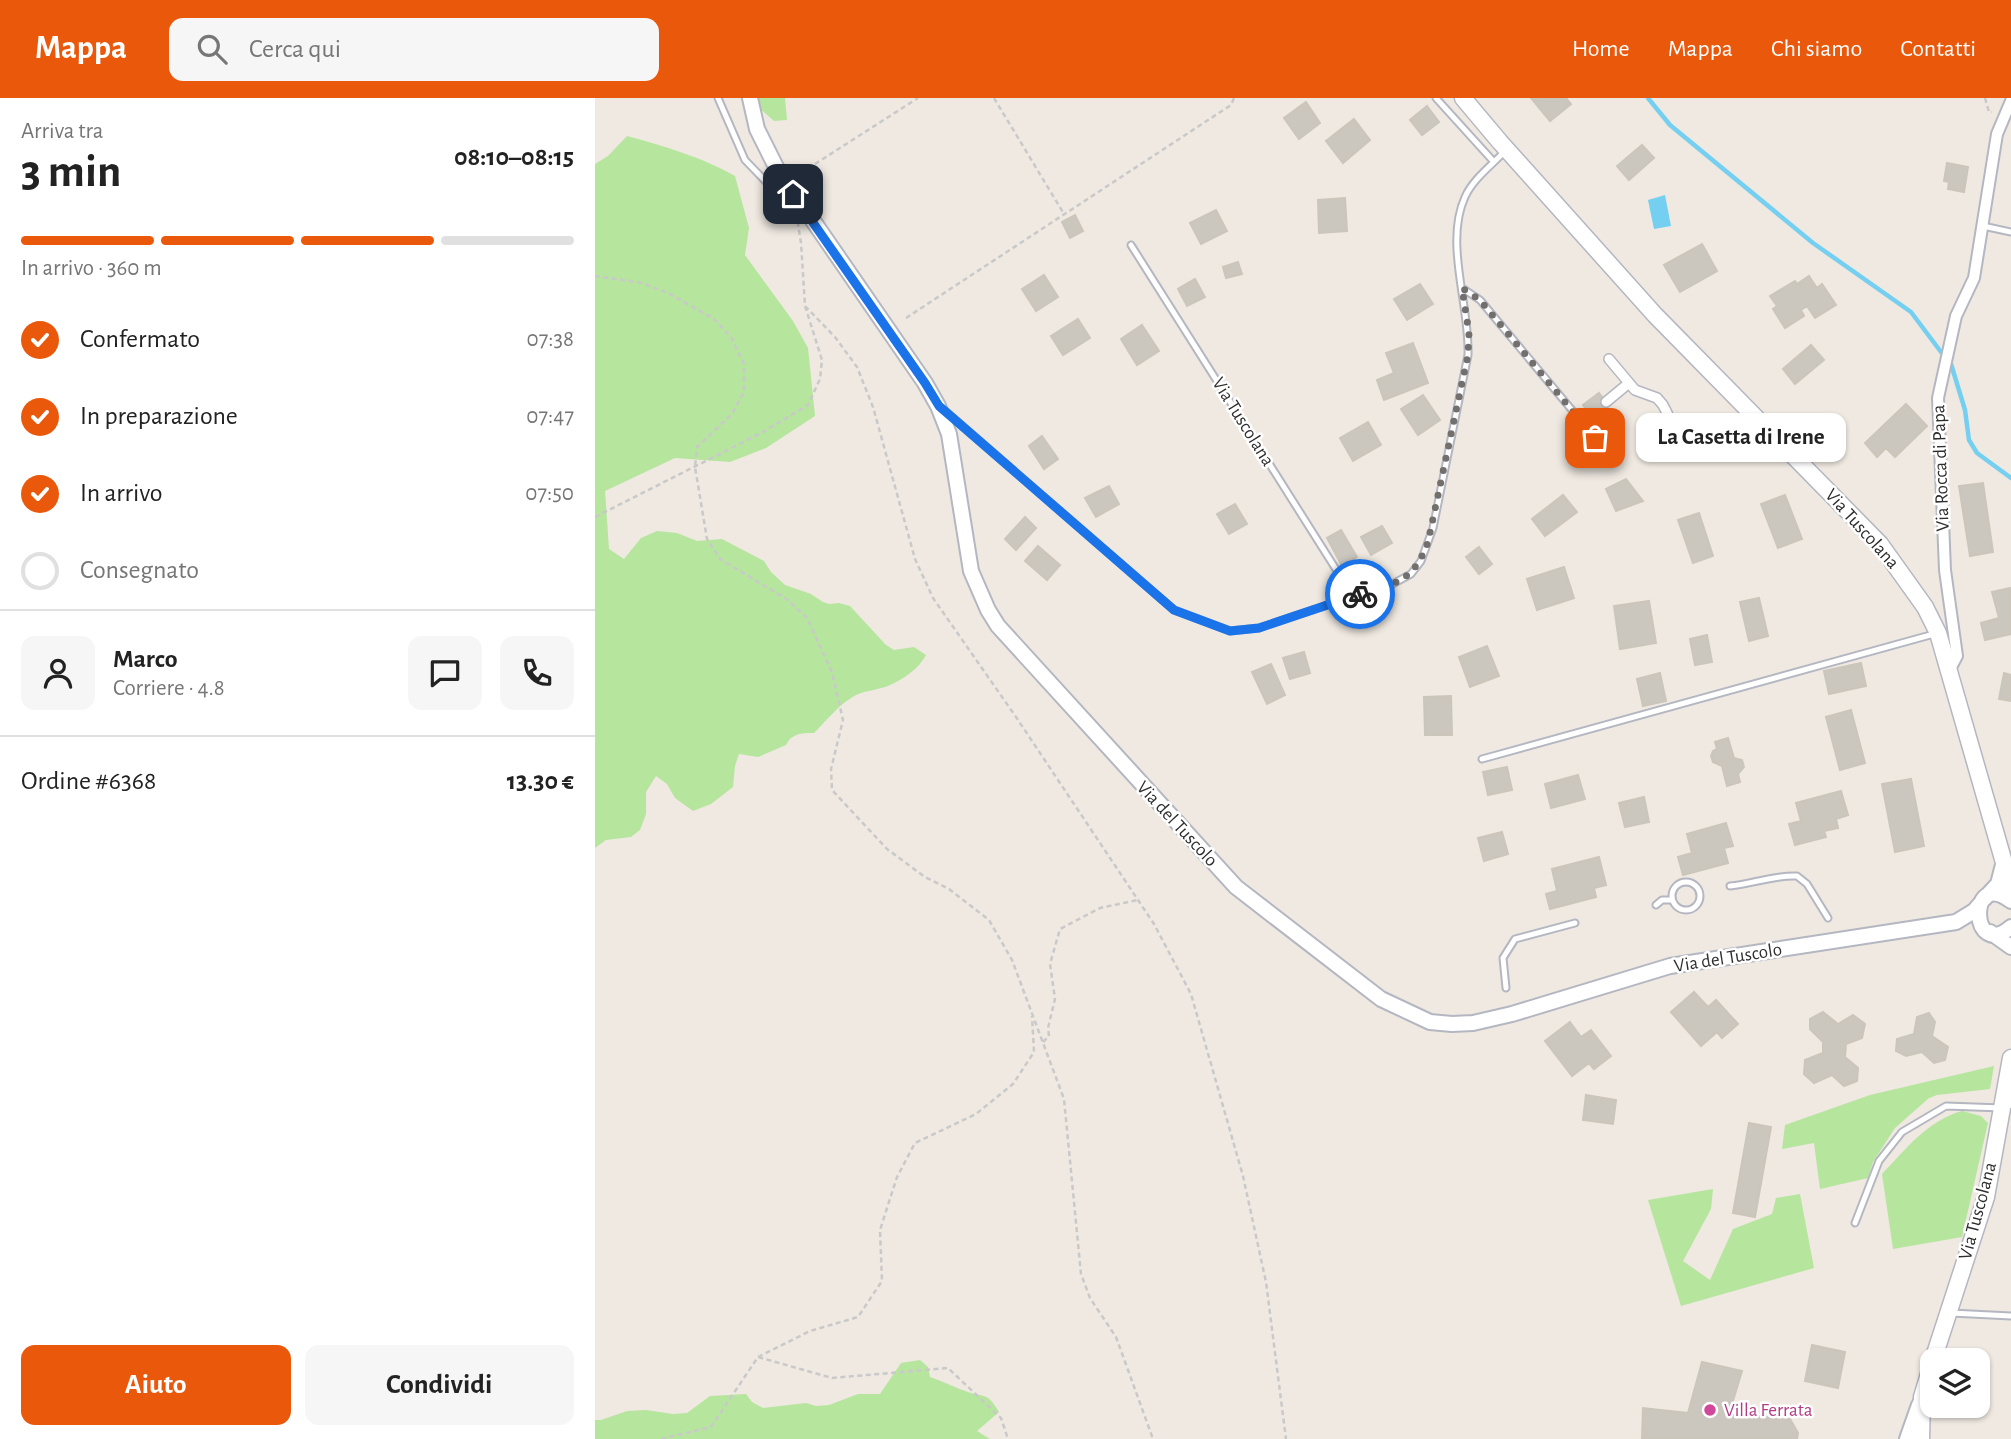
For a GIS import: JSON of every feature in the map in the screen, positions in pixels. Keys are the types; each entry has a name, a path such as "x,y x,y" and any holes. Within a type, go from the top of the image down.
{"main road":[{"name":"Via Tuscolana","path":"1464,98 1506,150 1655,315 1879,544 1925,607 1938,633 2011,887"},
{"name":"Via Tuscolana","path":"1937,1348 1986,1197 2007,1106 2011,1058"},
{"name":"Via Tuscolana","path":"1921,1418 1921,1439"}],"street":[{"name":"Via del Tuscolo","path":"750,98 765,149 803,209 939,406 949,434 971,571 988,610 1004,634 1236,887 1364,986 1403,1010 1430,1022 1473,1023 1512,1014 1670,966 1956,922"},
{"name":"Via Rocca di Papa","path":"1949,671 1957,656 1945,570 1938,398 1956,316 1974,278 1997,134 2011,101"},
{"path":"1608,359 1635,390 1657,398 1677,433"},
{"path":"1606,402 1629,383"},
{"path":"1956,922 1974,911 1998,884 2004,862"},
{"path":"1982,901 2000,895 2011,901"},
{"path":"1982,901 1978,920 1988,932 2011,947"},
{"path":"1956,922 1988,932 2002,933 2011,927"},
{"path":"1907,1439 1920,1402"}],"lane":[{"path":"718,98 744,160 772,188 793,194"},
{"path":"1436,98 1494,162"},
{"path":"939,406 1174,610 1230,631 1259,628 1387,587 1411,574 1421,561 1428,542 1468,355 1469,333 1457,231 1464,198 1474,183 1506,150"},
{"path":"1983,226 2011,232"},
{"name":"Via Tuscolana","path":"1131,245 1344,582 1360,594"},
{"path":"1462,288 1480,300 1612,458"},
{"path":"1652,452 1677,433 1704,445 1719,447 1751,433 1758,420"},
{"path":"1482,759 1938,633"},
{"path":"1730,886 1774,877 1797,876 1807,884 1828,918"},
{"path":"1656,905 1663,900 1672,900 1679,908 1693,909 1700,902 1700,892 1692,882 1682,882 1675,887 1672,900"},
{"path":"1506,988 1503,958 1515,939 1575,923"},
{"path":"1856,1223 1879,1161 1902,1132 1946,1107 2007,1106"},
{"path":"1948,1312 2011,1316"}],"path":[{"path":"815,164 918,98"},
{"path":"994,98 1064,214"},
{"path":"906,318 1231,105 1234,98"},
{"path":"1985,98 1989,112 1996,113"},
{"path":"595,517 761,433 808,405 820,380 822,360 805,306 798,224 803,209"},
{"path":"595,276 642,283 668,293 714,319 731,337 744,364 744,391 732,414 698,447 695,467 707,540 720,559 789,600 807,618 832,672 843,720 831,769 832,790 887,849 925,877 949,889 989,920 1012,960 1064,1099 1081,1274 1090,1298 1116,1337 1153,1439"},
{"path":"805,306 835,337 856,367 873,407 915,559 933,598 1154,924 1191,994 1243,1176 1266,1282 1286,1439"},
{"path":"1043,1042 1049,1035 1048,1028 1055,999 1050,964 1060,929 1100,908 1138,900"},
{"path":"661,1439 711,1427 758,1357 810,1331 858,1317 882,1281 880,1230 897,1177 915,1143 976,1114 1013,1084 1034,1052 1032,1013"},
{"path":"758,1357 832,1378 948,1368 1001,1418 1008,1439"}],"green space":[{"path":"759,98 785,98 787,120 774,121 759,108"},
{"path":"627,136 696,158 735,176 749,228 745,255 793,321 808,348 815,416 766,448 730,462 675,458 605,491 609,549 624,559 641,538 657,531 677,533 697,541 722,539 764,561 785,585 829,604 850,606 886,645 894,650 914,647 926,655 915,669 899,681 851,698 814,733 794,736 786,745 758,757 739,754 733,787 711,804 693,811 675,798 667,784 656,776 646,792 646,814 640,830 631,837 606,840 595,848 595,164 608,156"},
{"path":"1994,1066 1990,1089 1929,1098 1895,1128 1873,1162 1868,1178 1820,1189 1814,1143 1782,1149 1785,1125 1870,1095"},
{"path":"1962,1111 1981,1116 1988,1123 1962,1237 1893,1249 1882,1174 1928,1128"},
{"path":"1713,1189 1711,1209 1683,1261 1710,1280 1733,1229 1772,1214 1776,1198 1800,1194 1814,1268 1681,1306 1648,1200"},
{"path":"920,1360 928,1367 930,1377 992,1401 999,1412 977,1431 990,1439 595,1439 595,1420 627,1411 687,1413 710,1396 746,1394 752,1402 763,1408 806,1403 816,1406 829,1405 858,1394 880,1394 901,1363"}],"water":[{"path":"1665,195 1671,226 1654,229 1648,200"}],"building":[{"path":"1531,98 1566,98 1571,104 1550,121"},
{"path":"1306,102 1320,123 1299,139 1284,118"},
{"path":"1427,106 1439,122 1422,135 1410,120"},
{"path":"1354,119 1370,140 1343,163 1326,141"},
{"path":"1642,145 1654,158 1629,180 1617,166"},
{"path":"1947,163 1968,167 1964,192 1948,189 1949,182 1944,181"},
{"path":"1345,198 1347,231 1319,233 1318,200"},
{"path":"1216,210 1227,231 1201,244 1190,223"},
{"path":"1075,215 1083,231 1070,238 1062,222"},
{"path":"1702,244 1717,271 1680,292 1664,265"},
{"path":"1238,262 1242,274 1226,278 1223,267"},
{"path":"1044,275 1058,297 1036,311 1022,289"},
{"path":"1809,276 1817,288 1822,284 1836,305 1815,318 1807,306 1801,310 1804,316 1785,328 1773,309 1777,306 1770,296"},
{"path":"1195,279 1205,297 1187,306 1178,289"},
{"path":"1420,284 1433,304 1407,320 1394,299"},
{"path":"1078,319 1090,338 1063,355 1051,336"},
{"path":"1142,325 1159,351 1137,365 1121,339"},
{"path":"1413,343 1428,383 1384,400 1377,380 1394,373 1386,353"},
{"path":"1811,345 1824,360 1795,384 1783,369"},
{"path":"1599,393 1609,406 1593,418 1583,405"},
{"path":"1423,395 1440,420 1418,435 1401,409"},
{"path":"1906,404 1927,426 1895,457 1886,448 1877,457 1865,443"},
{"path":"1368,422 1381,445 1353,461 1340,438"},
{"path":"1042,436 1058,459 1044,469 1029,446"},
{"path":"1626,479 1643,501 1616,511 1606,489"},
{"path":"1983,483 1993,552 1970,556 1959,486"},
{"path":"1109,486 1119,504 1096,517 1085,498"},
{"path":"1563,495 1577,512 1545,536 1532,519"},
{"path":"1785,495 1802,539 1778,548 1761,504"},
{"path":"1235,504 1247,524 1229,534 1217,514"},
{"path":"1699,513 1713,556 1693,563 1678,520"},
{"path":"1025,517 1036,528 1016,550 1005,539"},
{"path":"1382,526 1392,543 1371,555 1361,537"},
{"path":"1341,530 1357,557 1342,566 1327,538"},
{"path":"1038,546 1060,565 1047,580 1025,561"},
{"path":"1479,547 1492,564 1479,574 1466,557"},
{"path":"1564,567 1574,598 1537,610 1527,579"},
{"path":"2010,588 2011,634 1985,640 1981,623 1999,618 1992,592"},
{"path":"1759,598 1768,636 1749,641 1740,602"},
{"path":"1649,601 1656,643 1620,649 1614,606"},
{"path":"1707,635 1712,662 1695,665 1690,639"},
{"path":"1487,646 1499,676 1470,687 1459,657"},
{"path":"1304,652 1310,673 1290,679 1283,658"},
{"path":"1861,663 1866,686 1829,694 1824,671"},
{"path":"1271,664 1285,695 1267,704 1252,672"},
{"path":"1660,673 1666,701 1643,706 1637,679"},
{"path":"2004,673 2011,675 2011,701 1999,699"},
{"path":"1451,696 1452,735 1425,735 1424,697"},
{"path":"1851,710 1865,763 1840,770 1826,717"},
{"path":"1728,738 1734,758 1742,760 1744,767 1738,774 1740,782 1727,786 1722,766 1713,762 1711,756 1717,749 1715,742"},
{"path":"1507,767 1512,790 1488,795 1483,772"},
{"path":"1578,775 1585,799 1551,808 1545,784"},
{"path":"1911,779 1924,846 1895,852 1882,784"},
{"path":"1841,791 1848,815 1836,819 1838,828 1824,831 1826,837 1795,845 1789,824 1801,821 1796,803"},
{"path":"1644,797 1649,822 1625,827 1619,803"},
{"path":"1726,823 1733,846 1724,848 1728,863 1683,875 1678,857 1692,853 1687,834"},
{"path":"1502,832 1508,854 1484,861 1478,838"},
{"path":"1599,857 1606,885 1594,888 1596,897 1550,909 1546,894 1557,891 1552,869"},
{"path":"1694,992 1708,1007 1716,1000 1738,1024 1722,1038 1717,1032 1701,1046 1671,1012"},
{"path":"1823,1012 1838,1024 1853,1015 1865,1024 1862,1038 1846,1044 1845,1057 1858,1068 1857,1081 1844,1086 1832,1075 1814,1083 1804,1074 1805,1060 1823,1053 1823,1042 1810,1029 1810,1019"},
{"path":"1929,1013 1935,1022 1932,1036 1948,1047 1945,1060 1934,1063 1922,1052 1906,1056 1896,1051 1897,1039 1914,1034 1917,1017"},
{"path":"1570,1022 1581,1037 1591,1030 1611,1056 1594,1069 1589,1063 1572,1076 1545,1041"},
{"path":"1586,1095 1616,1100 1613,1124 1583,1120"},
{"path":"1749,1123 1771,1127 1755,1217 1733,1213"},
{"path":"1812,1345 1845,1352 1838,1388 1805,1381"},
{"path":"1702,1362 1742,1371 1729,1414 1790,1419 1798,1433 1797,1439 1642,1439 1643,1408 1688,1413"}],"waterway":[{"path":"1648,98 1670,125 1813,243 1911,312 1941,352"},
{"path":"1951,364 1965,410 1969,440 1977,453 2011,478"}],"way so far":[{"path":"1360,594 1387,587 1411,574 1421,561 1433,528 1468,355 1469,333 1462,288 1480,300 1595,438"}],"place":[{"name":"La Casetta di Irene","path":"1595,438"},
{"name":"Villa Ferrata","path":"1710,1410"}],"route":[{"path":"793,194 939,406 1174,610 1230,631 1259,628 1360,594"}]}
